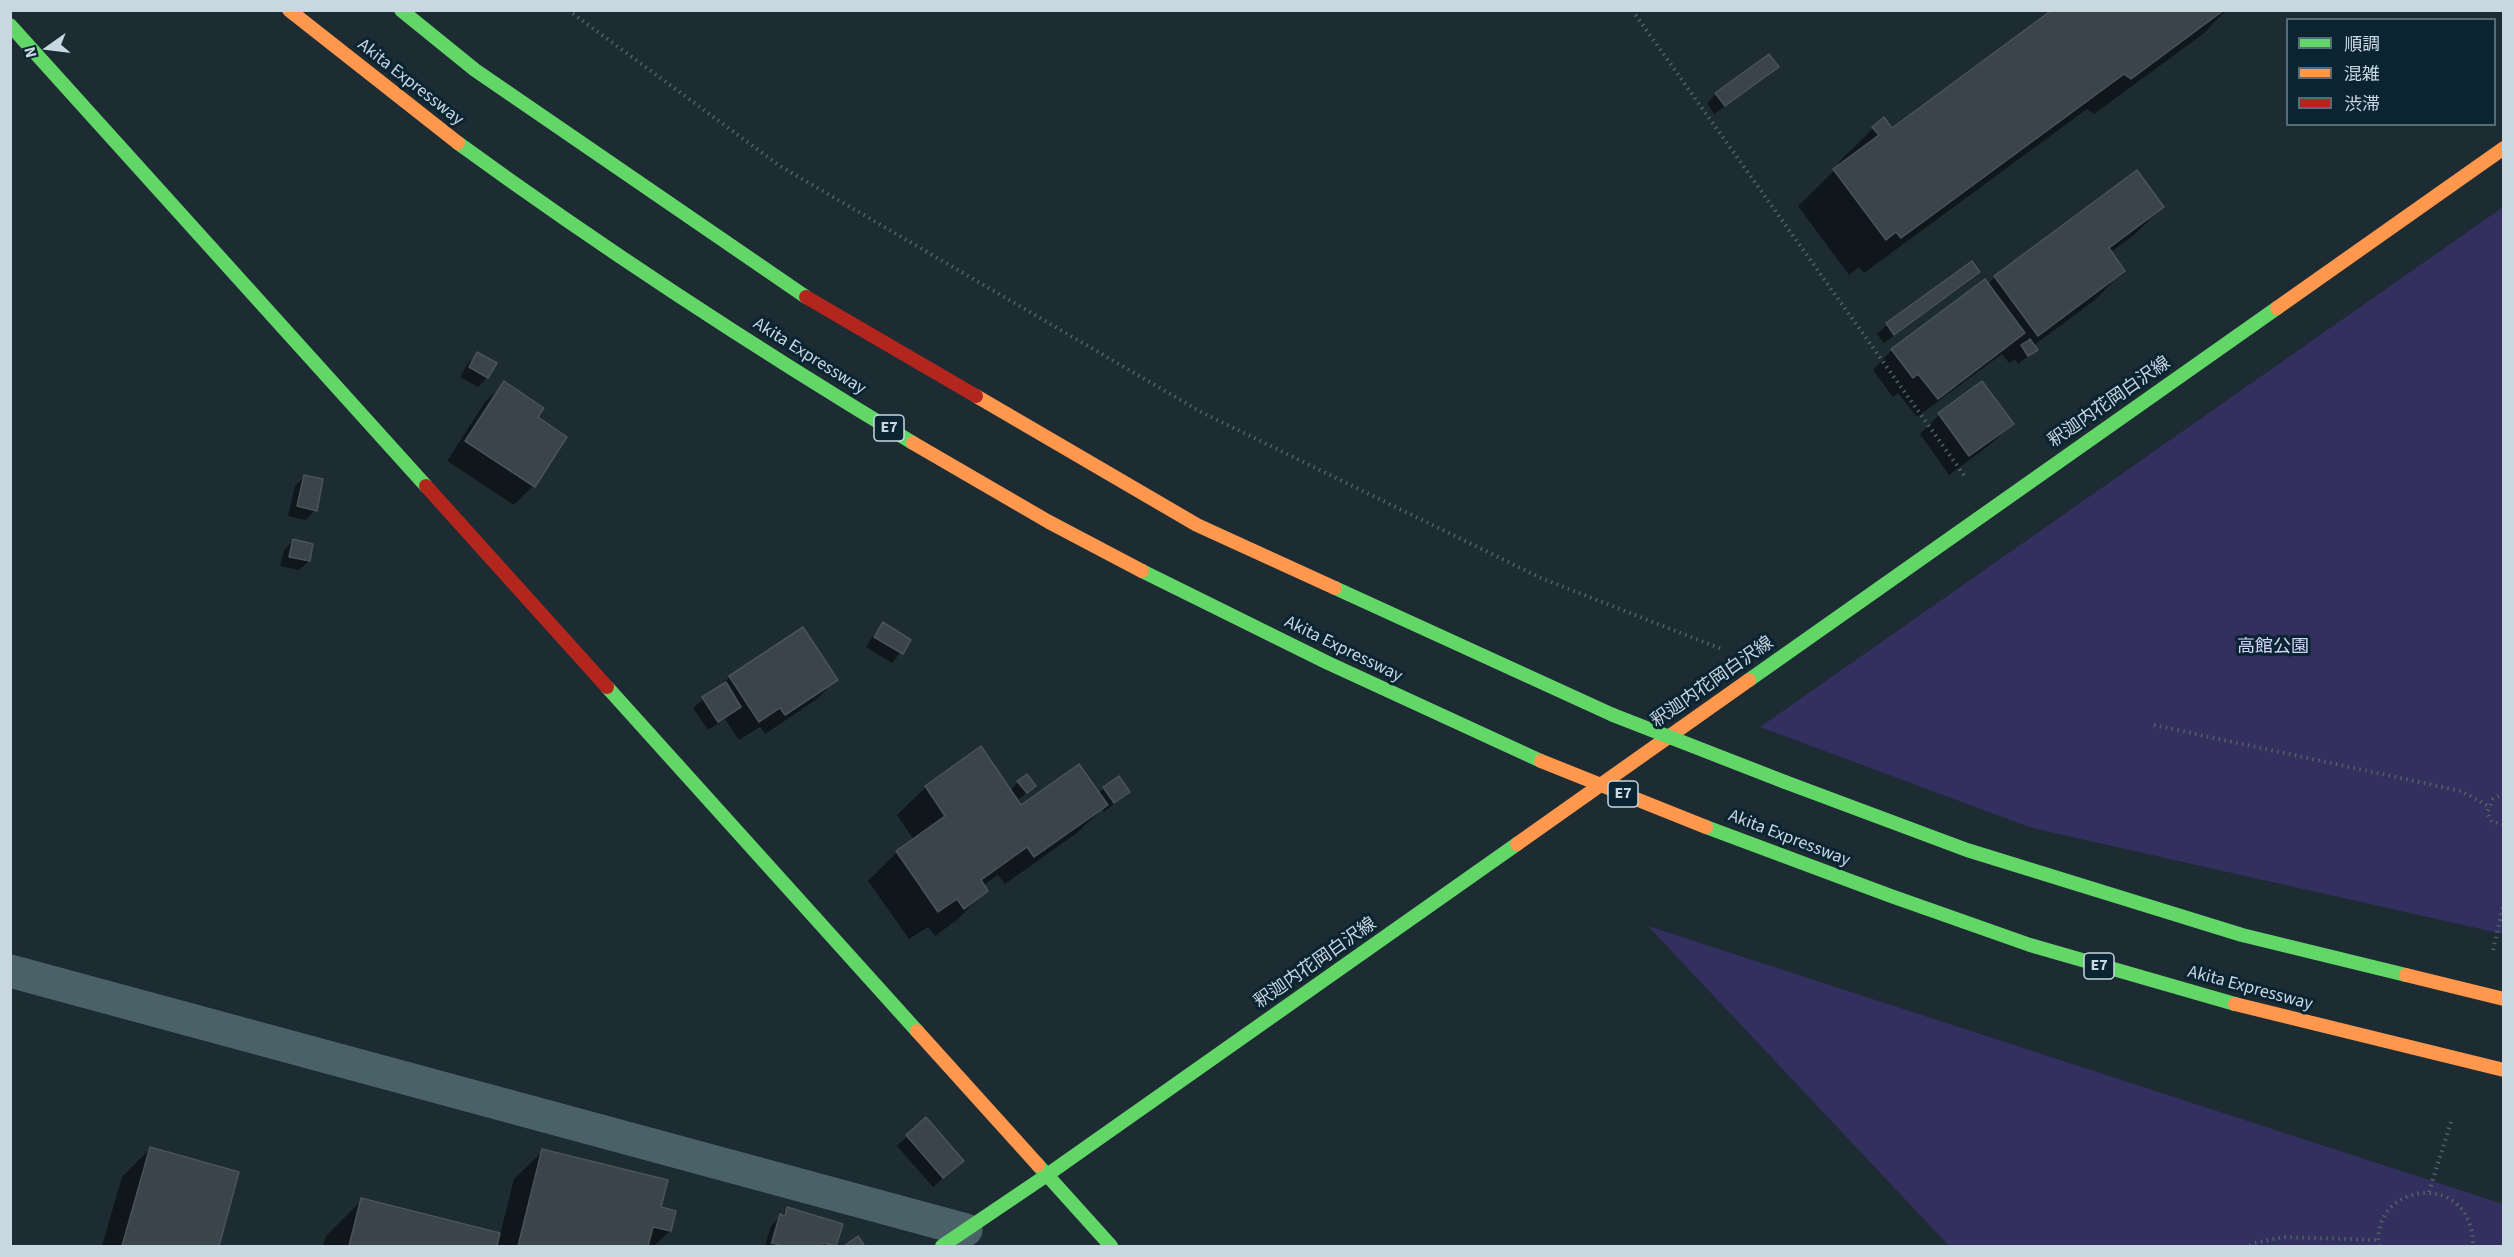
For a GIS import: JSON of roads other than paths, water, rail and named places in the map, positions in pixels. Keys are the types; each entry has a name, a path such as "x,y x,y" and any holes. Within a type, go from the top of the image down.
{"main road":[{"name":"Akita Expressway","path":"288,10 457,142 632,264 808,379 974,479 1174,588 1365,681 1541,761 1706,827 1890,896 2078,960 2287,1018 2504,1070"},
{"path":"401,10 475,70 790,287 1197,525 1613,715 1967,850 2242,935 2504,999"},
{"path":"10,25 1111,1246"},
{"name":"釈迦内花岡白沢線","path":"954,1238 1047,1175 2504,148"}],"street":[{"path":"10,13 15,10"},
{"path":"10,971 954,1238"}],"park label":[{"name":"高館公園","path":"2273,648"}]}
